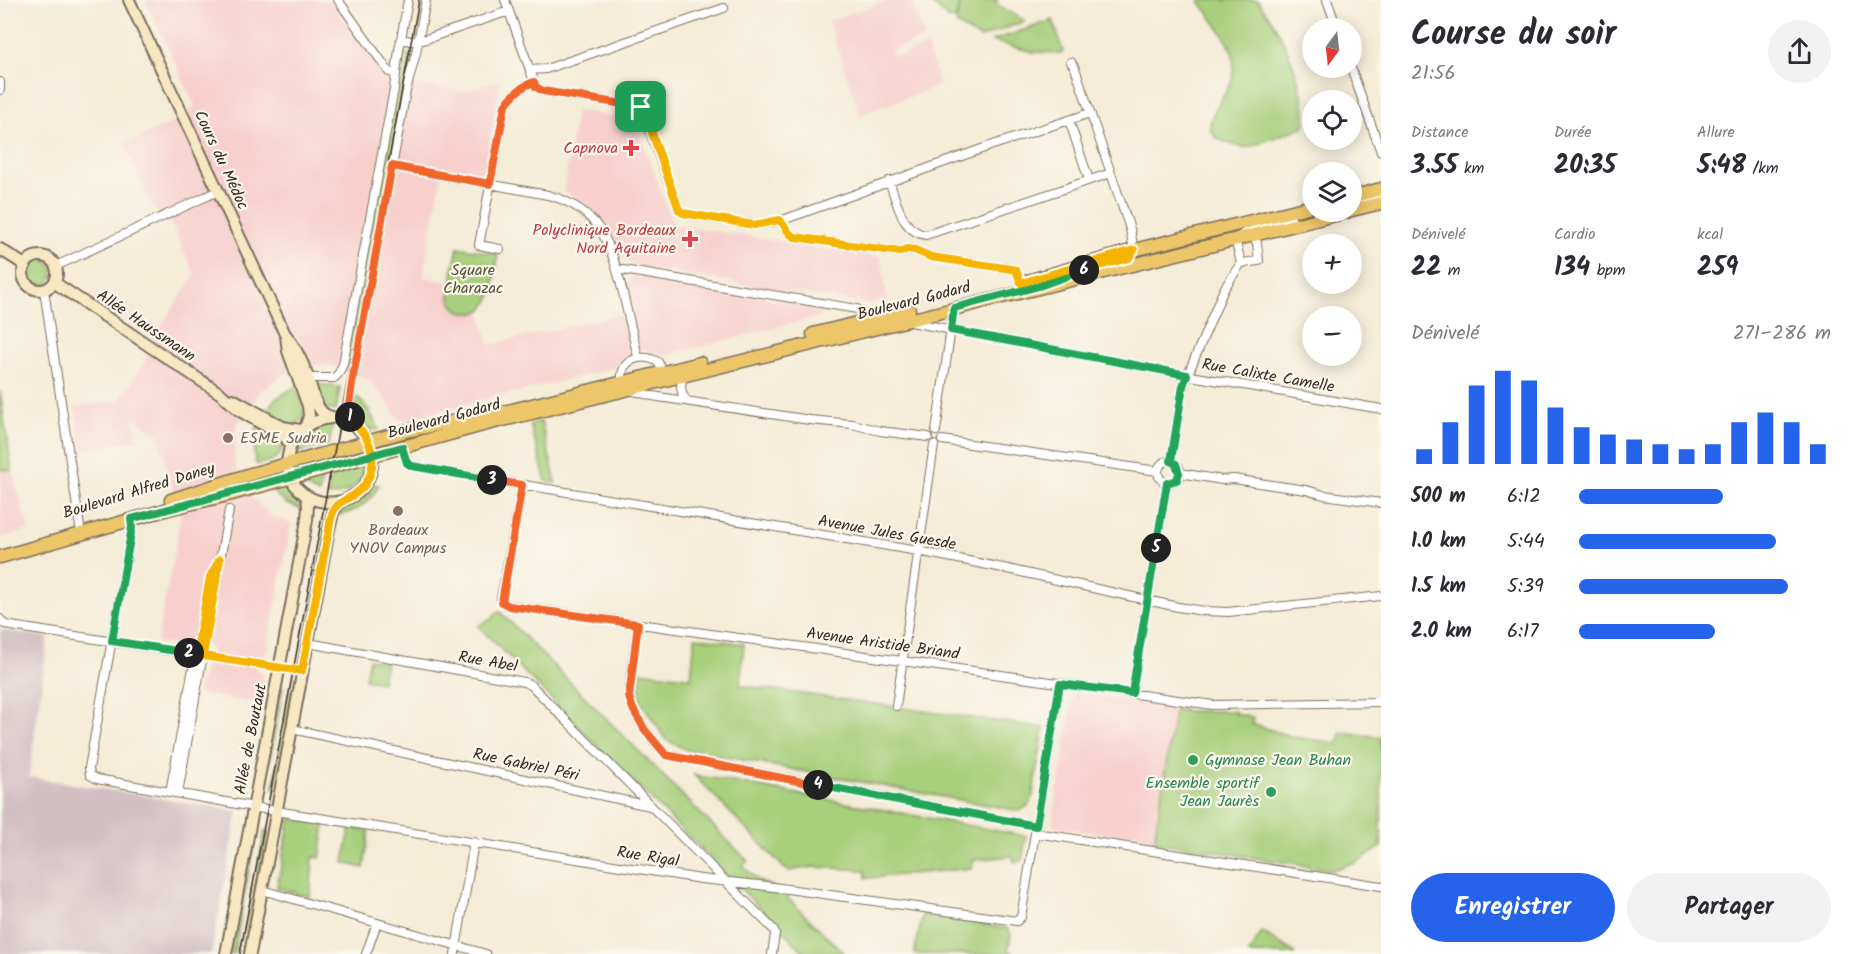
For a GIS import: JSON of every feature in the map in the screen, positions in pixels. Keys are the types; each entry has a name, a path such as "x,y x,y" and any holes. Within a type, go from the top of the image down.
{"main road":[{"name":"Cours du Médoc","path":"129,0 285,334 288,351 308,406 309,416 303,428"},
{"path":"1362,194 1381,189"},
{"name":"Boulevard Godard","path":"1362,208 1381,203"},
{"name":"Boulevard Godard","path":"291,477 626,386 663,372 1021,283 1134,250 1302,210"},
{"name":"Boulevard Godard","path":"288,463 410,430 683,376 1235,239 1250,233 1304,222"},
{"path":"0,249 25,265"},
{"path":"39,256 50,258 56,266 55,283 44,290 33,289 25,282 23,271 30,259 39,256"},
{"name":"Allée Haussmann","path":"55,283 221,394 240,411 286,438 290,445"},
{"name":"Cours du Médoc","path":"285,334 296,347 320,411 331,418"},
{"name":"Allée Haussmann","path":"221,394 245,404 283,427 303,428"},
{"path":"250,954 334,509 342,501 360,491 368,480 372,467 372,454 368,441 356,426 340,419 322,418 303,428 290,445 288,463 291,477 306,495 320,501 333,503 342,501"},
{"name":"Boulevard Alfred Daney","path":"0,549 178,498 288,463"},
{"name":"Boulevard Alfred Daney","path":"0,557 131,519 291,477"},
{"name":"Allée de Boutaut","path":"226,954 309,511 306,495"}],"street":[{"path":"338,0 389,72 396,74"},
{"path":"308,376 334,378 343,364 408,0"},
{"path":"356,426 348,412 355,367 406,91 426,0"},
{"path":"506,0 536,87 543,91 641,107 679,210 691,215 754,225 780,220 1090,113"},
{"path":"1327,0 1333,18"},
{"path":"530,70 546,69 724,8"},
{"path":"401,39 418,41 509,11"},
{"path":"1071,62 1130,229 1134,250 1142,257 1149,259"},
{"path":"1355,78 1381,152"},
{"path":"0,82 0,90"},
{"path":"500,249 479,245 505,106 522,87 534,82"},
{"path":"1069,120 1089,180"},
{"path":"392,166 556,197 587,215 603,234 614,255 638,357"},
{"path":"889,181 909,228 918,234 926,235 1111,173"},
{"path":"56,266 218,191"},
{"path":"1362,201 1381,195"},
{"path":"1250,233 1302,212"},
{"path":"780,220 795,237 900,252 907,249 915,250 931,257 1016,270 1021,283"},
{"path":"1276,229 1302,220"},
{"path":"1230,227 1250,233 1257,243 1259,261 1241,263"},
{"path":"1171,461 1183,386 1224,290 1241,263 1235,239"},
{"path":"1039,286 1085,269 1129,258 1134,250"},
{"path":"617,269 857,309 864,321"},
{"path":"44,290 80,527"},
{"path":"936,431 954,308"},
{"name":"Rue Calixte Camelle","path":"903,321 1381,409"},
{"path":"663,372 658,362 638,357 631,360 623,369 626,386 652,396 928,437"},
{"path":"683,376 681,385 683,395 689,402"},
{"path":"928,437 930,433 936,431"},
{"path":"936,431 940,433 942,440"},
{"path":"928,437 930,443 934,445"},
{"path":"934,445 942,440 1158,471"},
{"path":"896,706 934,445"},
{"name":"Avenue Jules Guesde","path":"402,447 407,463 412,466 918,551 1178,607 1228,612 1381,596"},
{"path":"1171,461 1176,464 1179,473 1177,480 1167,483 1161,480 1158,471 1163,462 1171,461"},
{"path":"1179,473 1222,480 1234,479 1272,484 1324,495 1381,503"},
{"path":"1132,693 1167,483"},
{"name":"Avenue Aristide Briand","path":"522,485 502,602 509,606 1213,705 1381,702"},
{"path":"174,792 200,655 210,577 220,559 229,510"},
{"path":"112,641 132,527 131,519"},
{"path":"0,620 11,626 302,671"},
{"path":"638,624 629,697 645,730 666,755 1036,830 1381,888"},
{"name":"Rue Rigal","path":"112,641 89,768 90,775 97,779 276,811 701,879 722,880"},
{"name":"Rue Abel","path":"308,643 531,685 642,801 651,806 722,880"},
{"path":"722,880 734,885 1017,921 1021,917 1060,684"},
{"name":"Rue Gabriel Péri","path":"292,729 642,801"},
{"path":"456,950 474,842"},
{"path":"734,885 774,930 772,954"},
{"path":"262,890 377,923 456,950 486,954"},
{"path":"366,954 377,923"}],"shaded area":[{"path":"146,0 330,0 390,85 412,84 463,91 501,80 484,170 478,174 443,168 423,277 451,283 449,293 451,299 480,311 489,345 634,311 628,283 634,277 643,278 645,269 636,267 627,261 608,228 590,207 564,191 576,110 635,120 673,225 881,257 887,299 867,304 650,269 648,279 842,311 662,356 644,349 628,352 615,368 403,420 395,416 386,399 371,383 335,366 317,365 287,373 276,379 259,393 237,424 234,446 235,465 251,497 271,515 291,524 267,652 260,657 257,669 263,676 257,704 198,693 204,666 209,661 211,650 207,644 196,643 190,647 157,642 181,517 158,434 134,418 137,440 82,450 75,407 120,400 144,363 158,330 195,275 173,227 152,205 124,144 171,123 195,106"},
{"path":"890,0 911,0 925,38 891,50 894,57 927,46 940,86 860,114 828,21"},
{"path":"0,469 12,471 29,530 0,538"},
{"path":"0,630 48,637 29,777 238,811 211,954 0,954"},
{"path":"1074,692 1175,709 1154,842 1052,826"}],"green space":[{"path":"928,0 960,0 955,20 948,18"},
{"path":"961,0 998,0 995,3 1025,21 980,38 956,24"},
{"path":"1257,0 1277,29 1296,72 1302,93 1302,127 1249,147 1235,145 1216,137 1211,130 1210,122 1232,80 1233,59 1226,40 1199,1"},
{"path":"1053,20 1063,52 1033,52 992,41"},
{"path":"401,53 413,55 353,365 346,363"},
{"name":"Square Charazac","path":"458,247 498,254 492,293 483,309 476,313 459,310 452,304 450,298 451,280"},
{"path":"40,260 49,264 53,273 49,282 40,286 31,282 27,273 31,264"},
{"path":"314,384 340,387 336,411 324,408"},
{"path":"295,387 303,404 304,415 297,423 290,426 265,412 275,399"},
{"path":"0,391 12,471 0,469"},
{"path":"357,397 368,409 378,430 369,429 354,416 352,411 354,398"},
{"path":"541,421 556,483 546,481 530,424"},
{"path":"325,424 333,424 329,444 295,454 306,434"},
{"path":"257,426 282,441 281,451 276,458 259,464 256,464 254,453"},
{"path":"366,463 362,477 353,487 342,494 328,496 332,472"},
{"path":"323,475 319,494 301,481"},
{"path":"375,484 379,485 376,491 362,506 337,515 341,509 359,500"},
{"path":"282,486 290,488 303,501 303,510 287,504 272,491"},
{"path":"499,611 748,861 743,866 759,881 779,890 845,954 806,954 478,626 490,620"},
{"path":"695,637 744,644 740,685 1044,728 1032,799 1029,805 1020,811 687,750 666,740 640,700 641,671 691,678"},
{"path":"369,659 386,662 382,682 365,679"},
{"path":"280,687 283,688 265,788 261,787"},
{"path":"291,690 295,690 276,790 273,789"},
{"name":"Ensemble sportif Jean Jaurès","path":"1175,709 1235,711 1236,714 1253,717 1252,724 1293,737 1338,743 1341,732 1381,737 1381,848 1354,864 1333,870 1154,842"},
{"path":"694,775 1026,836 1022,861 1014,862 1013,856 974,860 972,868 868,878 866,878 865,870 813,867 789,871"},
{"path":"290,818 325,824 320,858 313,857 310,897 277,888"},
{"path":"254,828 257,828 234,954 230,954"},
{"path":"350,828 369,831 364,868 344,863"},
{"path":"265,830 269,831 246,954 242,954"},
{"path":"923,913 1008,929 1011,935 1008,950 1014,954 914,954"},
{"path":"1262,932 1295,953 1295,954 1248,954"}],"tram line":[{"path":"240,954 419,0"}],"place":[{"name":"Capnova","path":"631,148"},
{"name":"Polyclinique Bordeaux Nord Aquitaine","path":"690,239"},
{"name":"ESME Sudria","path":"228,438"},
{"name":"Bordeaux YNOV Campus","path":"398,511"},
{"name":"Gymnase Jean Buhan","path":"1193,760"},
{"name":"Ensemble sportif Jean Jaurès","path":"1271,792"}],"route":[{"path":"641,107 543,91 536,87 534,82 522,87 505,106 490,184 392,166 348,412 368,441 372,454 372,467 368,480 360,491 342,501 334,509 302,671 203,656 220,559 210,577 196,654 112,641 132,527 131,519 228,495 331,465 372,454 402,447 407,463 412,466 522,485 502,602 509,606 638,624 629,697 645,730 666,755 1036,826 1060,684 1132,693 1167,483 1174,482 1179,477 1179,470 1171,461 1183,386 1187,375 951,330 954,308 1039,286 1085,269 1129,258 1134,250 1021,283 1016,270 931,257 915,250 907,249 900,252 795,237 780,220 754,225 683,213 679,210 641,107"}]}
